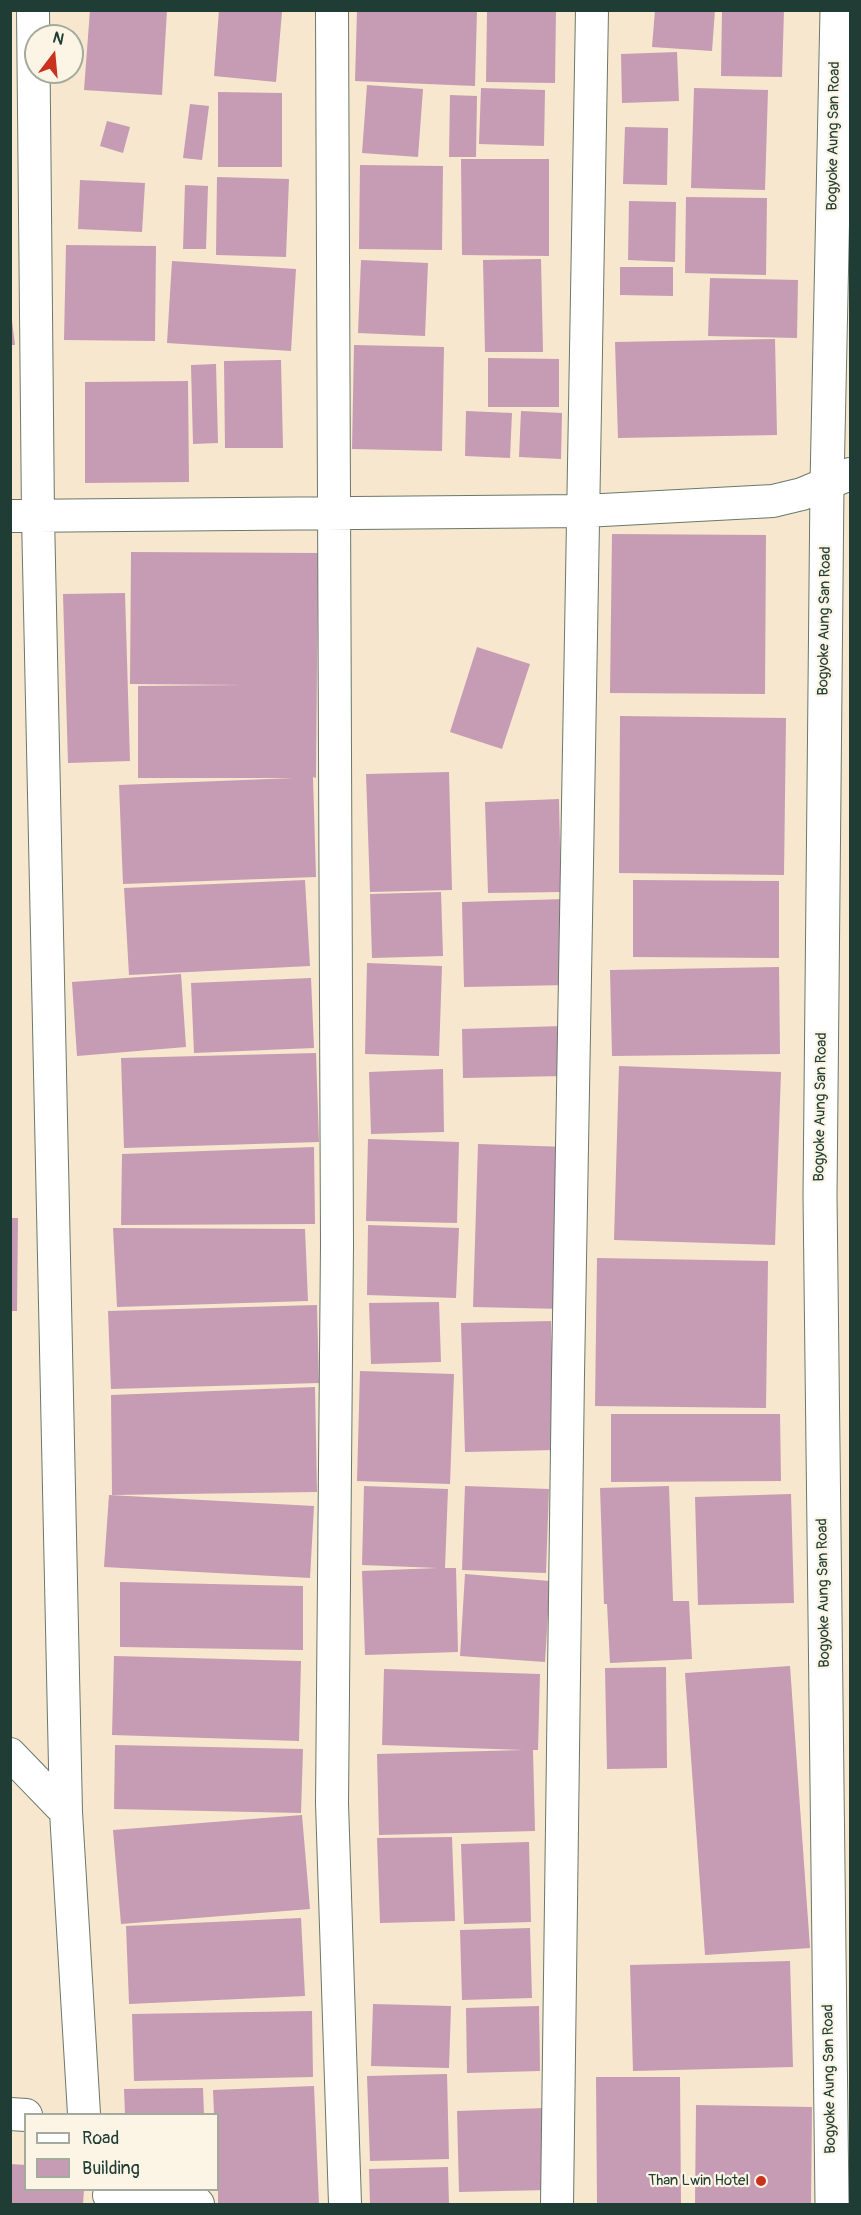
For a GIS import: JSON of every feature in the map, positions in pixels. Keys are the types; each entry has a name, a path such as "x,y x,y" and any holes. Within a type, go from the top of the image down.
{"highway":[{"name":"Bogyoke Aung San Road","path":"832,2205 838,1684 820,1183 839,479 837,10"}],"street":[{"path":"33,10 24,516 66,1812 84,2113"},
{"path":"332,10 337,1244 332,1803 345,2205"},
{"path":"557,2205 568,1373 592,10"},
{"path":"24,516 584,511 774,501 802,494 839,479"},
{"path":"10,1754 66,1812"},
{"path":"108,2196 198,2205"}],"building":[{"path":"90,10 167,10 162,95 84,90"},
{"path":"219,10 282,12 276,82 214,76"},
{"path":"357,10 477,10 475,86 355,81"},
{"path":"487,10 556,10 555,83 486,82"},
{"path":"655,10 715,10 712,51 652,47"},
{"path":"722,10 784,10 782,77 721,76"},
{"path":"677,52 679,101 622,103 621,54"},
{"path":"367,85 423,89 418,157 362,153"},
{"path":"481,88 545,90 544,146 479,144"},
{"path":"694,88 768,90 765,190 691,188"},
{"path":"218,92 282,93 282,167 218,167"},
{"path":"450,95 477,96 476,157 449,157"},
{"path":"190,104 209,106 202,160 183,158"},
{"path":"107,121 130,127 123,153 100,146"},
{"path":"625,127 668,128 667,185 623,184"},
{"path":"461,159 549,159 549,256 462,255"},
{"path":"360,165 443,166 442,250 359,249"},
{"path":"217,177 289,179 286,257 216,255"},
{"path":"80,180 145,183 142,232 78,229"},
{"path":"185,185 208,186 206,249 183,249"},
{"path":"686,197 767,198 766,275 685,273"},
{"path":"629,201 676,202 675,262 628,260"},
{"path":"66,245 156,246 155,341 64,340"},
{"path":"541,259 543,352 485,352 483,260"},
{"path":"361,260 428,263 425,336 358,333"},
{"path":"172,261 296,269 291,351 167,343"},
{"path":"620,267 673,267 673,296 620,295"},
{"path":"710,278 798,280 797,338 708,336"},
{"path":"10,305 15,345 10,345"},
{"path":"775,339 777,435 618,438 615,342"},
{"path":"354,345 444,347 442,451 352,449"},
{"path":"488,358 559,359 559,407 488,407"},
{"path":"281,360 283,448 225,448 224,361"},
{"path":"216,364 218,443 193,444 191,365"},
{"path":"188,381 189,482 85,483 85,382"},
{"path":"466,411 512,413 510,458 465,456"},
{"path":"521,411 562,413 561,459 519,457"},
{"path":"612,534 766,535 765,694 610,693"},
{"path":"131,552 318,553 316,778 313,777 316,877 123,884 119,785 294,778 138,778 138,686 244,685 130,684"},
{"path":"125,593 130,761 68,763 63,594"},
{"path":"477,647 530,664 502,749 450,732"},
{"path":"620,716 786,718 784,875 619,873"},
{"path":"449,772 452,890 370,892 366,774"},
{"path":"559,799 561,892 488,893 485,802"},
{"path":"305,880 310,966 129,975 124,888"},
{"path":"633,880 779,881 779,958 633,957"},
{"path":"441,892 443,956 372,958 370,894"},
{"path":"566,899 568,985 464,987 462,902"},
{"path":"367,963 442,966 439,1056 365,1054"},
{"path":"779,967 780,1054 612,1056 610,970"},
{"path":"181,974 186,1047 77,1056 72,982"},
{"path":"311,978 314,1048 194,1053 191,983"},
{"path":"563,1026 564,1076 463,1078 462,1029"},
{"path":"316,1053 319,1142 124,1148 121,1058"},
{"path":"619,1066 781,1072 775,1245 614,1240"},
{"path":"443,1069 444,1132 371,1134 369,1072"},
{"path":"368,1139 459,1142 457,1223 366,1221"},
{"path":"478,1144 568,1147 564,1309 473,1307"},
{"path":"314,1147 315,1224 121,1225 122,1154"},
{"path":"10,1218 18,1218 17,1311 10,1311"},
{"path":"368,1225 459,1228 456,1298 367,1295"},
{"path":"113,1228 305,1229 308,1301 117,1307"},
{"path":"597,1258 768,1261 766,1408 595,1406"},
{"path":"439,1302 441,1362 371,1364 369,1303"},
{"path":"317,1305 319,1383 111,1389 108,1311"},
{"path":"551,1321 555,1450 465,1452 461,1323"},
{"path":"360,1371 454,1374 450,1484 357,1481"},
{"path":"315,1387 317,1492 112,1495 111,1395"},
{"path":"611,1414 780,1414 781,1481 611,1482"},
{"path":"364,1486 448,1489 445,1568 456,1568 458,1652 365,1655 362,1571 438,1568 362,1565"},
{"path":"465,1486 549,1489 546,1573 462,1570"},
{"path":"669,1486 673,1601 689,1601 692,1659 610,1663 607,1604 604,1604 600,1488"},
{"path":"791,1494 794,1603 698,1605 695,1497"},
{"path":"109,1495 314,1506 310,1578 104,1567"},
{"path":"465,1574 550,1581 545,1662 460,1656"},
{"path":"120,1582 303,1586 303,1650 120,1647"},
{"path":"114,1656 301,1661 299,1741 112,1735"},
{"path":"790,1666 810,1948 705,1955 685,1673"},
{"path":"666,1667 667,1768 607,1769 605,1668"},
{"path":"384,1669 540,1674 538,1750 533,1750 535,1831 379,1835 377,1754 523,1750 382,1745"},
{"path":"115,1745 303,1749 301,1813 114,1809"},
{"path":"302,1815 310,1909 121,1924 113,1830"},
{"path":"452,1837 455,1921 380,1923 377,1838"},
{"path":"529,1842 531,1922 464,1924 461,1844"},
{"path":"301,1918 305,1996 129,2004 126,1926"},
{"path":"530,1928 532,1998 462,2000 460,1930"},
{"path":"790,1961 793,2067 633,2071 630,1965"},
{"path":"373,2004 451,2006 449,2068 371,2066"},
{"path":"539,2006 540,2071 467,2073 466,2008"},
{"path":"312,2011 313,2077 134,2081 132,2014"},
{"path":"447,2074 449,2159 370,2161 367,2076"},
{"path":"596,2077 680,2077 681,2204 597,2204"},
{"path":"314,2086 319,2204 218,2204 219,2113 214,2113 213,2090"},
{"path":"203,2088 204,2113 125,2113 124,2089"},
{"path":"696,2105 812,2107 811,2204 695,2204"},
{"path":"546,2108 548,2190 459,2192 457,2111"},
{"path":"10,2164 24,2165 24,2191 84,2191 83,2204 10,2204"},
{"path":"448,2167 449,2204 370,2204 369,2169"}],"place":[{"name":"Than Lwin Hotel","path":"761,2181"}]}
